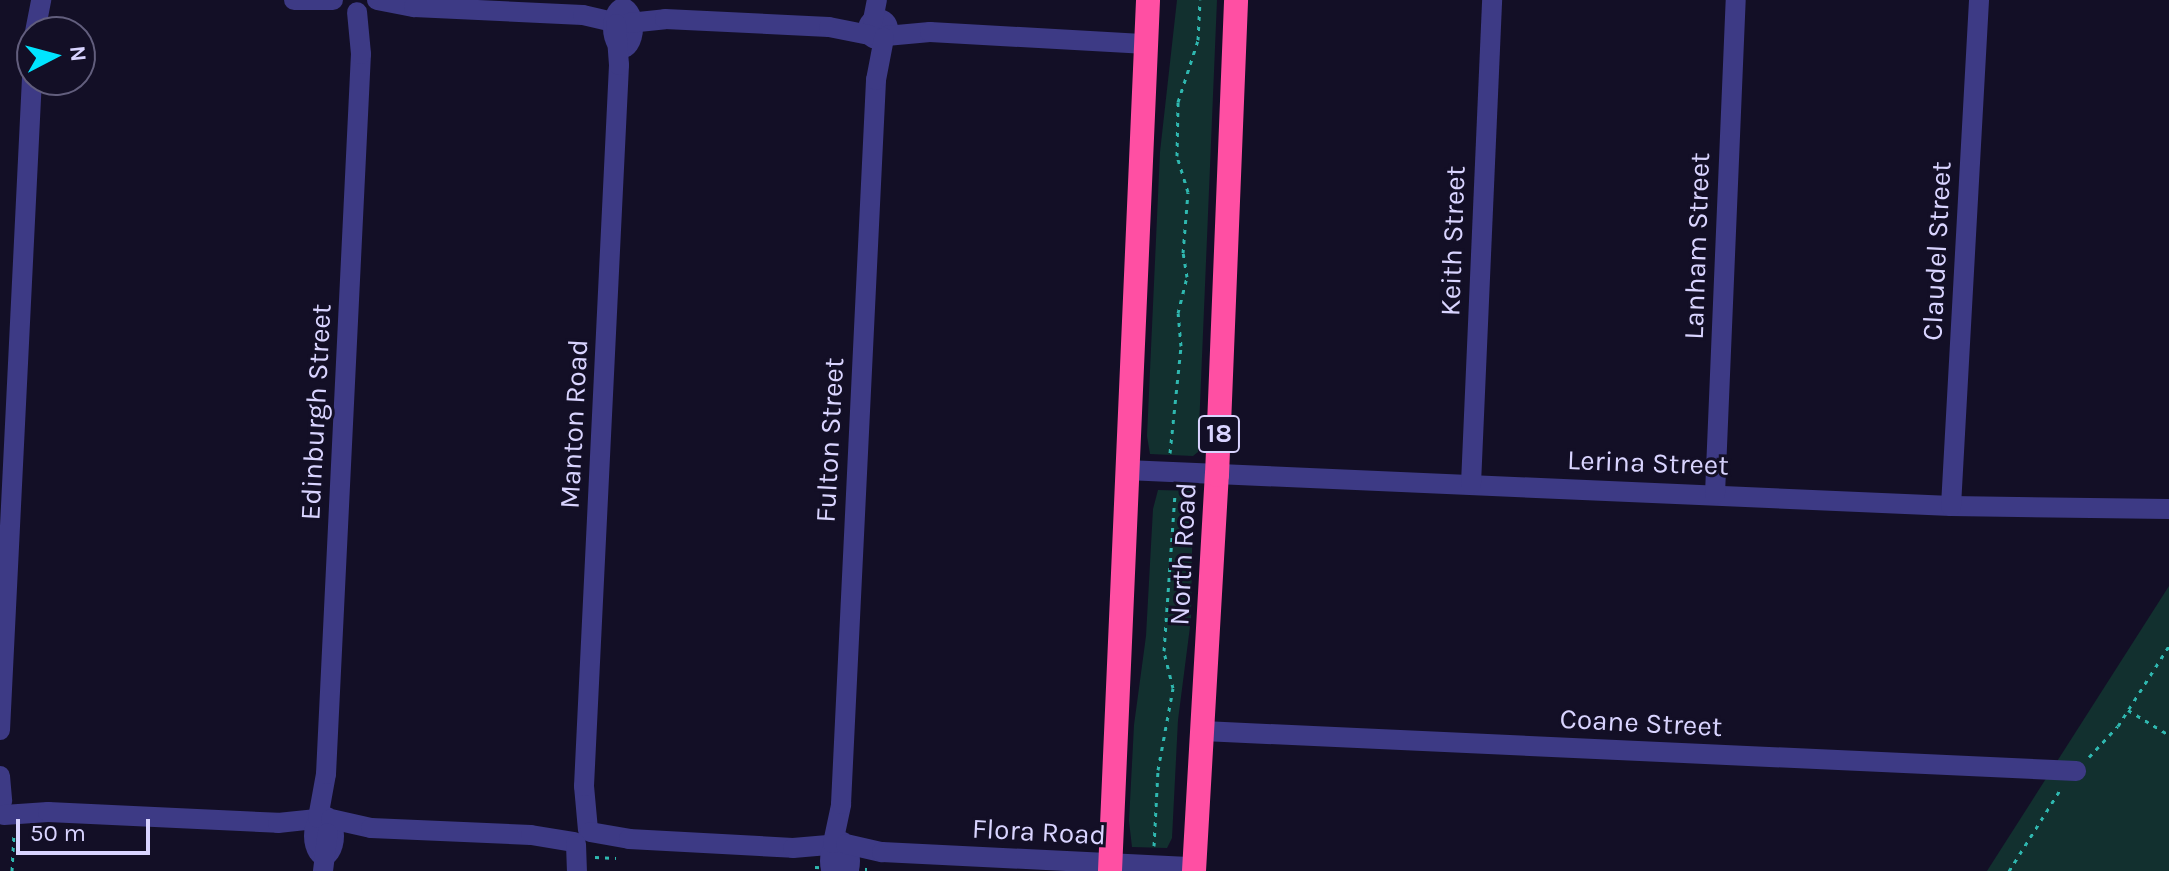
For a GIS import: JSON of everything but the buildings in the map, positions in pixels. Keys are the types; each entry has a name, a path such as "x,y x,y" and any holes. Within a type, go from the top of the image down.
{"highway":[{"path":"1110,868 1148,0"},
{"name":"North Road","path":"1194,869 1217,475 1236,0"}],"street":[{"path":"294,0 365,6 622,14 829,27 878,23 930,32 1147,44"},
{"name":"Keith Street","path":"1471,484 1492,0"},
{"name":"Lanham Street","path":"1715,494 1736,0"},
{"name":"Claudel Street","path":"1951,506 1979,0"},
{"name":"Edinburgh Street","path":"321,871 365,6"},
{"name":"Manton Road","path":"579,871 622,14"},
{"name":"Fulton Street","path":"838,854 878,23"},
{"path":"0,730 31,96"},
{"name":"Lerina Street","path":"1126,470 1951,506 2169,509"},
{"name":"Coane Street","path":"1203,731 2076,771"},
{"path":"0,776 3,814"},
{"name":"Flora Road","path":"3,814 48,812 629,839 793,848 838,854 882,852 1110,868 1153,866 1194,869"}],"path":[{"path":"1153,866 1158,770 1173,688 1164,651 1176,498 1170,452 1181,346 1178,313 1187,277 1183,253 1188,192 1177,156 1178,102 1198,40 1200,0"},
{"path":"2128,710 2169,735"},
{"path":"3,814 12,871"}],"green space":[{"path":"1177,0 1217,0 1198,452 1193,456 1150,454 1147,436 1160,152"},
{"path":"1158,490 1193,491 1191,619 1178,720 1172,838 1167,848 1132,847 1129,821 1134,725 1146,636 1153,509"},
{"path":"2169,586 2169,871 1987,871"}]}
